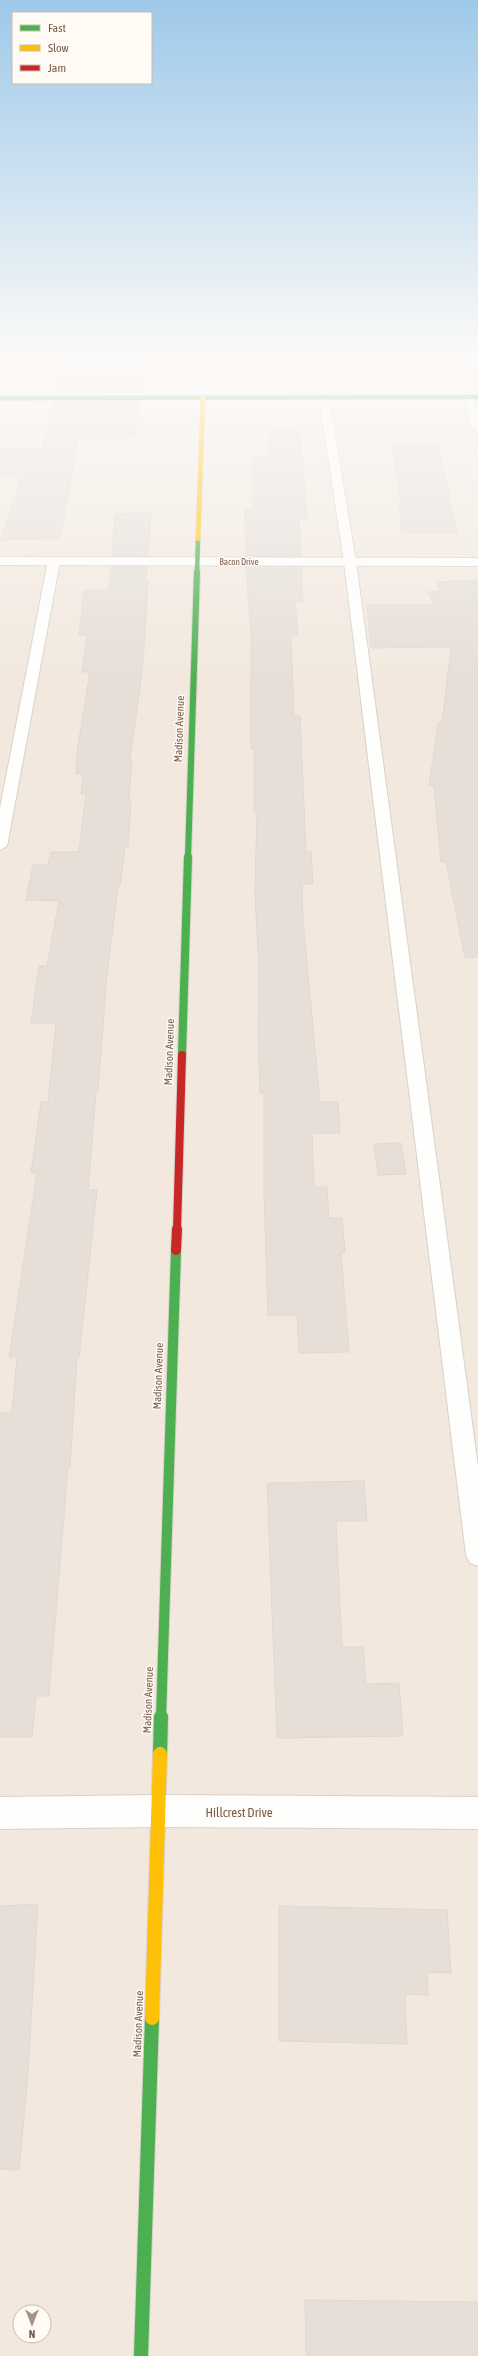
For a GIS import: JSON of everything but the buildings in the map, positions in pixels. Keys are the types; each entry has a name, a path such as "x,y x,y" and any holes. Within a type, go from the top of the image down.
{"street":[{"name":"Madison Avenue","path":"141,2356 156,1811 200,466"},
{"name":"Bacon Drive","path":"0,561 478,562"},
{"name":"Hillcrest Drive","path":"0,1813 156,1811 478,1813"}],"lane":[{"path":"335,466 350,562 478,1554"},
{"path":"0,846 54,561"}],"shaded area":[{"path":"0,466 478,466 478,2356 0,2356"}],"traffic: fast":[{"path":"182,1055 198,539"},
{"path":"160,1754 176,1250"},
{"path":"141,2356 152,2018"}],"traffic: slow":[{"path":"198,539 201,466"},
{"path":"152,2018 160,1754"}],"traffic: jam":[{"path":"176,1250 182,1055"}]}
